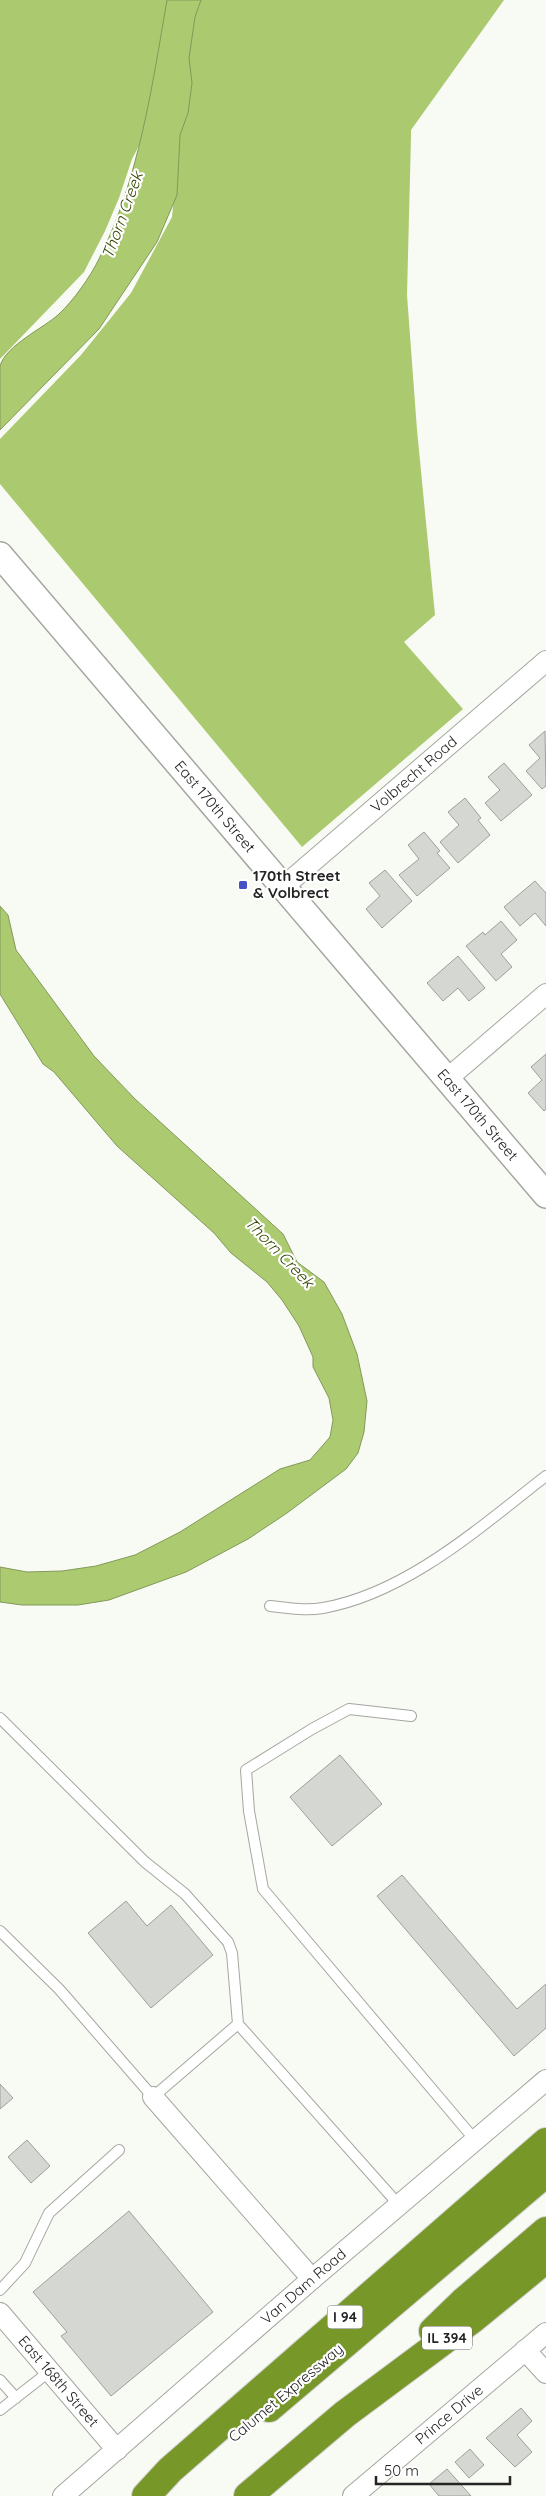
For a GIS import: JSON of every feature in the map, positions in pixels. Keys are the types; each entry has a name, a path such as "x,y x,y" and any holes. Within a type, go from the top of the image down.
{"highway":[{"name":"I 94","path":"146,2496 170,2470 546,2142"},
{"name":"Calumet Expressway","path":"163,2496 399,2300 546,2173"},
{"path":"248,2496 344,2414 463,2302 546,2232"},
{"name":"IL 394","path":"344,2414 474,2318 546,2259"}],"street":[{"name":"East 170th Street","path":"5,561 282,888 546,1195"},
{"name":"Volbrecht Road","path":"282,888 546,661"},
{"path":"447,1079 546,994"},
{"name":"Van Dam Road","path":"63,2496 312,2279 546,2080"},
{"path":"153,2097 312,2279"},
{"name":"East 168th Street","path":"0,2313 118,2450"},
{"name":"Prince Drive","path":"353,2496 377,2489 546,2333"},
{"path":"526,2350 546,2374"}],"lane":[{"path":"270,1606 299,1609 321,1608 352,1602 389,1586 477,1532 546,1476"},
{"path":"411,1716 349,1709 312,1729 246,1770 249,1811 263,1889 475,2140"},
{"path":"0,1718 144,1862 185,1894 228,1942 232,1953 238,2024 399,2205"},
{"path":"0,1931 59,1989 153,2097 238,2024"},
{"path":"0,2290 25,2263 49,2213 119,2150"},
{"path":"0,2410 50,2371"},
{"path":"0,2380 16,2398"}],"shaded area":[{"path":"0,0 173,0 152,121 132,159 119,198 105,231 84,272 0,359"},
{"path":"193,0 504,0 411,130 407,295 417,430 435,615 404,642 463,709 302,847 0,484 0,439 81,355 131,293 172,217"}],"water":[{"name":"Thorn Creek","path":"167,0 201,0 195,17 189,58 192,83 188,113 180,135 177,195 157,242 99,329 0,430 0,366 4,358 17,344 59,314 70,302 95,266 113,228 134,165 142,132"},
{"name":"Thorn Creek","path":"0,906 8,915 16,950 94,1056 135,1099 283,1234 297,1262 324,1282 342,1314 357,1354 367,1401 364,1432 358,1453 346,1469 287,1513 248,1539 186,1572 109,1600 78,1605 22,1605 0,1602 0,1567 27,1572 62,1571 96,1566 135,1555 180,1532 280,1469 310,1460 330,1437 333,1420 329,1398 313,1367 313,1357 299,1326 282,1300 267,1282 231,1253 214,1233 117,1146 54,1072 43,1064 0,994"}],"building":[{"path":"545,731 546,786 542,789 526,771 540,758 529,745"},
{"path":"504,763 532,795 501,821 485,803 500,790 488,777"},
{"path":"465,798 481,818 478,820 490,835 458,863 440,842 459,825 448,812"},
{"path":"424,832 440,851 437,853 450,868 417,896 399,875 419,859 408,845"},
{"path":"385,870 412,901 382,928 366,909 380,896 369,883"},
{"path":"535,881 546,893 546,926 535,913 520,926 504,907"},
{"path":"501,921 517,940 501,954 512,967 496,981 466,946 483,932 485,935"},
{"path":"458,956 485,988 469,1001 458,988 443,1001 427,983"},
{"path":"546,1054 546,1109 544,1111 528,1093 542,1080 531,1067"},
{"path":"340,1755 382,1804 332,1846 290,1797"},
{"path":"402,1875 517,2009 546,1984 546,2028 514,2056 377,1896"},
{"path":"126,1901 147,1926 171,1905 213,1955 151,2008 88,1933"},
{"path":"0,2084 13,2098 0,2109"},
{"path":"27,2140 50,2166 31,2183 8,2157"},
{"path":"129,2211 213,2312 111,2396 61,2336 67,2332 33,2292"},
{"path":"521,2408 532,2421 517,2435 532,2452 515,2467 486,2438"},
{"path":"470,2449 484,2465 469,2478 455,2462"},
{"path":"447,2469 471,2496 439,2496 429,2484"}],"place":[{"name":"170th Street & Volbrect","path":"243,885"}]}
